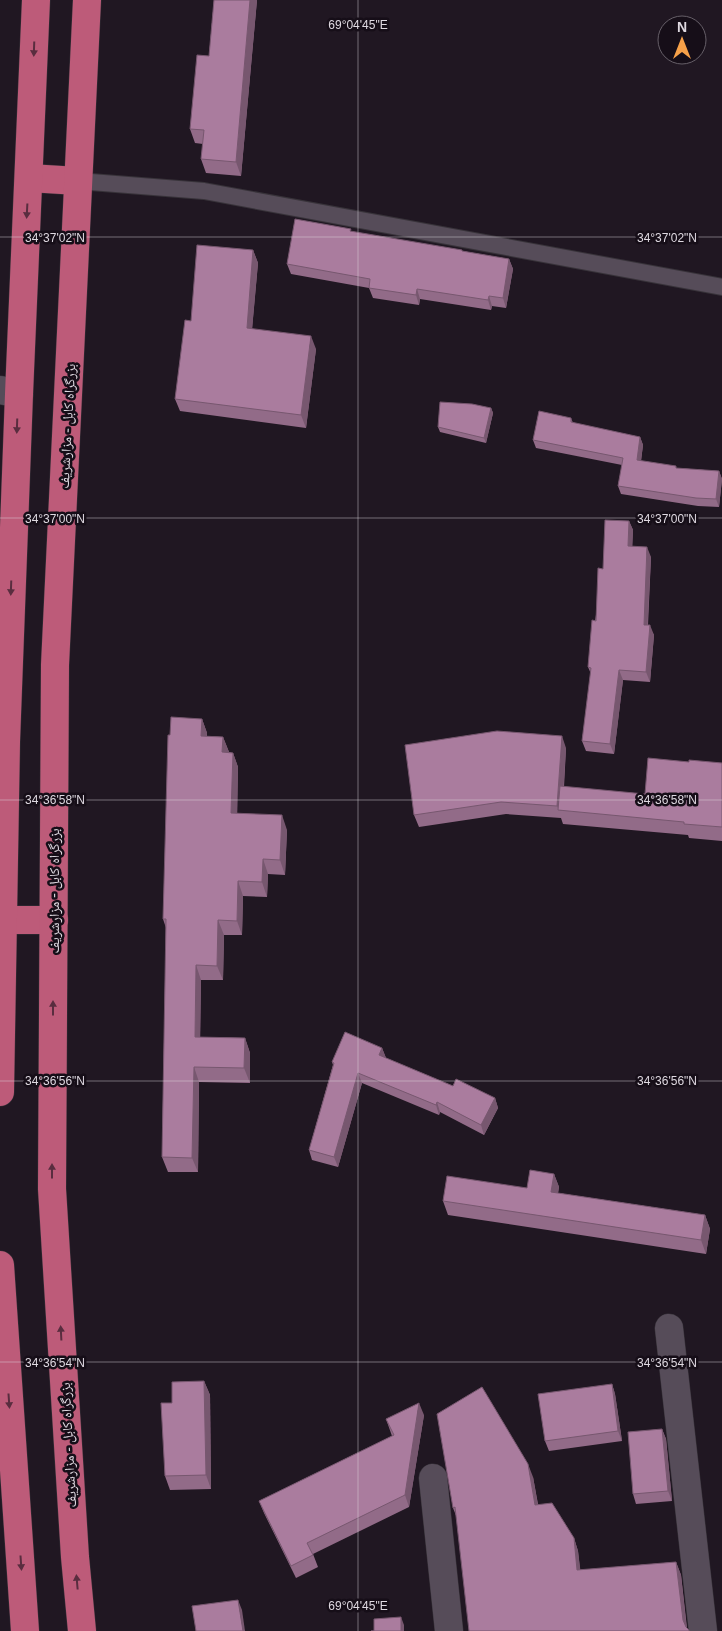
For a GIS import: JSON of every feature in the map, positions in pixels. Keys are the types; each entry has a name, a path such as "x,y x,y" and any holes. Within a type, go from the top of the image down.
{"highway":[{"path":"0,1092 9,392 29,178 36,0"},
{"name":"بزرگراه کابل - مزارشریف","path":"82,1631 75,1557 52,1189 55,665 87,0"},
{"path":"29,178 78,181"},
{"path":"3,920 54,920"},
{"path":"0,1265 26,1631"}],"street":[{"path":"669,1328 703,1631"},
{"path":"433,1478 449,1631"}],"lane":[{"path":"78,181 204,191 722,287"}],"building":[{"path":"214,0 250,0 236,162 201,159 204,130 190,129 197,55 209,56"},
{"path":"295,219 351,229 350,231 509,259 503,298 489,296 488,300 417,289 416,295 369,288 370,279 287,264"},
{"path":"197,245 253,250 247,328 311,336 301,415 175,399 185,320 191,321"},
{"path":"440,402 472,404 491,408 484,438 438,427"},
{"path":"539,411 571,418 571,422 640,437 637,460 676,466 676,468 719,471 716,499 696,498 618,486 623,458 533,440"},
{"path":"605,520 629,521 628,546 647,547 644,625 650,625 646,672 619,670 610,744 582,741 591,668 588,667 592,620 596,621 598,568 603,569"},
{"path":"171,717 202,719 201,736 223,737 222,752 233,753 231,813 282,815 280,860 263,859 262,882 238,881 237,921 218,920 217,966 196,965 195,1037 245,1038 244,1068 194,1067 192,1158 162,1157 166,919 163,919 168,735 170,735"},
{"path":"497,731 562,736 557,806 501,802 414,815 405,745"},
{"path":"648,758 722,763 722,827 558,810 560,786 645,794"},
{"path":"345,1032 382,1048 379,1055 453,1086 456,1079 495,1098 481,1125 437,1102 436,1105 358,1073 334,1157 309,1150 334,1063 332,1062"},
{"path":"530,1170 554,1174 551,1192 705,1215 701,1240 443,1201 447,1176 527,1188"},
{"path":"204,1381 206,1475 165,1476 161,1403 172,1403 172,1382"},
{"path":"612,1384 618,1431 545,1441 538,1394"},
{"path":"482,1387 528,1464 535,1505 552,1503 574,1538 577,1570 676,1562 683,1620 689,1631 469,1631 455,1507 453,1508 437,1414"},
{"path":"419,1403 405,1495 307,1543 313,1555 291,1566 259,1501 394,1435 386,1419"},
{"path":"662,1429 668,1491 633,1494 628,1432"},
{"path":"238,1600 243,1631 196,1631 192,1606"},
{"path":"401,1617 401,1631 374,1631 374,1619"}]}
